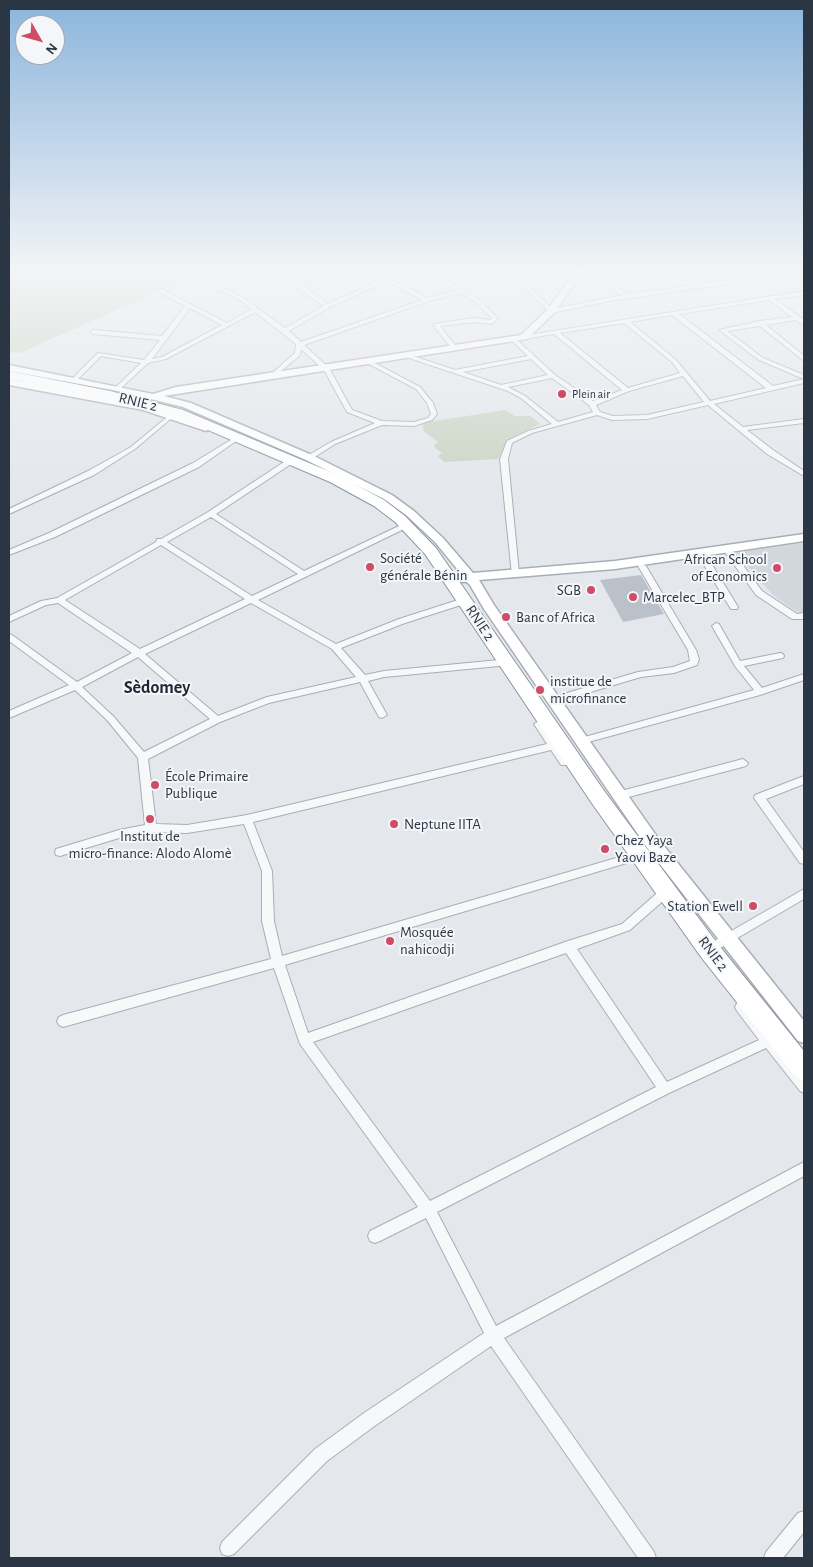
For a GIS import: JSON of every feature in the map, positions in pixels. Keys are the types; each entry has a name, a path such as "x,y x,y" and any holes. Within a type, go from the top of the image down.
{"highway":[{"name":"RNIE 2","path":"9,369 151,400 261,446 357,490 386,508 418,535 460,586 647,850 723,942 804,1051"},
{"name":"RNIE 2","path":"9,375 151,400"},
{"name":"RNIE 2","path":"460,586 525,691 636,857 804,1069"}],"street":[{"path":"118,388 146,362 157,346"},
{"path":"74,380 100,354 146,362 164,358 187,346"},
{"path":"271,376 298,354 298,346"},
{"path":"300,346 327,369 349,411 381,423 414,424 430,419 434,414 430,403 418,388 369,362"},
{"path":"452,346 455,350"},
{"path":"151,400 176,390 475,346"},
{"path":"521,346 553,376 592,404 597,413"},
{"path":"573,346 627,390"},
{"path":"656,346 674,361 708,402 770,452 804,474"},
{"path":"716,346 771,388"},
{"path":"744,346 761,359 804,377"},
{"path":"788,346 804,359"},
{"path":"408,356 523,397 555,423"},
{"path":"452,372 533,357"},
{"path":"9,369 118,388 151,400 212,415 310,458 388,497 410,513 439,540 499,663 554,746 636,857 660,897 766,1042 804,1088"},
{"path":"592,404 627,390 683,374"},
{"path":"496,387 553,376"},
{"path":"9,382 105,398 172,416 290,462 339,485 369,502 402,528 460,586 488,606 723,942 804,1035"},
{"path":"515,573 504,459 506,449 512,439 555,423 597,413 622,419 647,417 804,382"},
{"path":"9,512 91,473 132,448 172,416"},
{"path":"740,429 804,421"},
{"path":"310,458 333,443 381,423"},
{"path":"9,553 52,535 196,465 236,440"},
{"path":"9,618 59,600 160,541 211,514 290,462"},
{"path":"211,514 303,574"},
{"path":"9,715 76,686 139,653 402,528"},
{"path":"460,586 642,566 703,557 804,537"},
{"path":"160,541 252,600 335,647 364,679 382,715"},
{"path":"335,647 402,621 460,586 515,573 615,565 804,542"},
{"path":"727,551 764,598 795,616 804,616"},
{"path":"703,557 734,608"},
{"path":"553,700 641,674 674,670 694,663 695,659 692,650 642,566"},
{"path":"59,600 139,653 217,720"},
{"path":"716,626 738,664 760,692"},
{"path":"9,637 76,686 110,718 143,757 151,828"},
{"path":"738,664 780,656"},
{"path":"143,757 217,720 268,700 384,674 499,663"},
{"path":"582,741 804,678"},
{"path":"60,852 119,834 151,828 187,829 246,819 554,746"},
{"path":"621,795 743,763"},
{"path":"804,780 759,798 804,860"},
{"path":"246,819 267,871 268,921 278,962 304,1040 429,1210 493,1336 648,1558"},
{"path":"63,1021 278,962 636,857"},
{"path":"723,942 804,894"},
{"path":"304,1040 626,927 660,897"},
{"path":"568,946 665,1088"},
{"path":"375,1236 665,1088 766,1042"},
{"path":"228,1548 321,1455 370,1419 493,1336 804,1169"},
{"path":"772,1558 804,1519"}],"shaded area":[{"name":"African School of Economics","path":"804,543 803,613 795,611 773,595 736,553"}],"green space":[{"path":"9,346 35,346 20,353 9,352"},
{"path":"505,410 515,416 531,416 540,424 510,438 498,459 444,462 438,456 442,453 433,446 438,442 424,431 422,423"}],"building":[{"name":"Marcelec_BTP","path":"641,575 664,614 623,622 600,580"}],"place":[{"name":"Plein air","path":"562,394"},
{"name":"Société générale Bénin","path":"370,567"},
{"name":"African School of Economics","path":"777,568"},
{"name":"SGB","path":"591,590"},
{"name":"Marcelec_BTP","path":"633,597"},
{"name":"Banc of Africa","path":"506,617"},
{"name":"institue de microfinance","path":"540,690"},
{"name":"École Primaire Publique","path":"155,785"},
{"name":"Institut de micro-finance: Alodo Alomè","path":"150,819"},
{"name":"Neptune IITA","path":"394,824"},
{"name":"Chez Yaya Yaovi Baze","path":"605,849"},
{"name":"Station Ewell","path":"753,906"},
{"name":"Mosquée nahicodji","path":"390,941"}],"district":[{"name":"Sèdomey","path":"157,688"}]}
